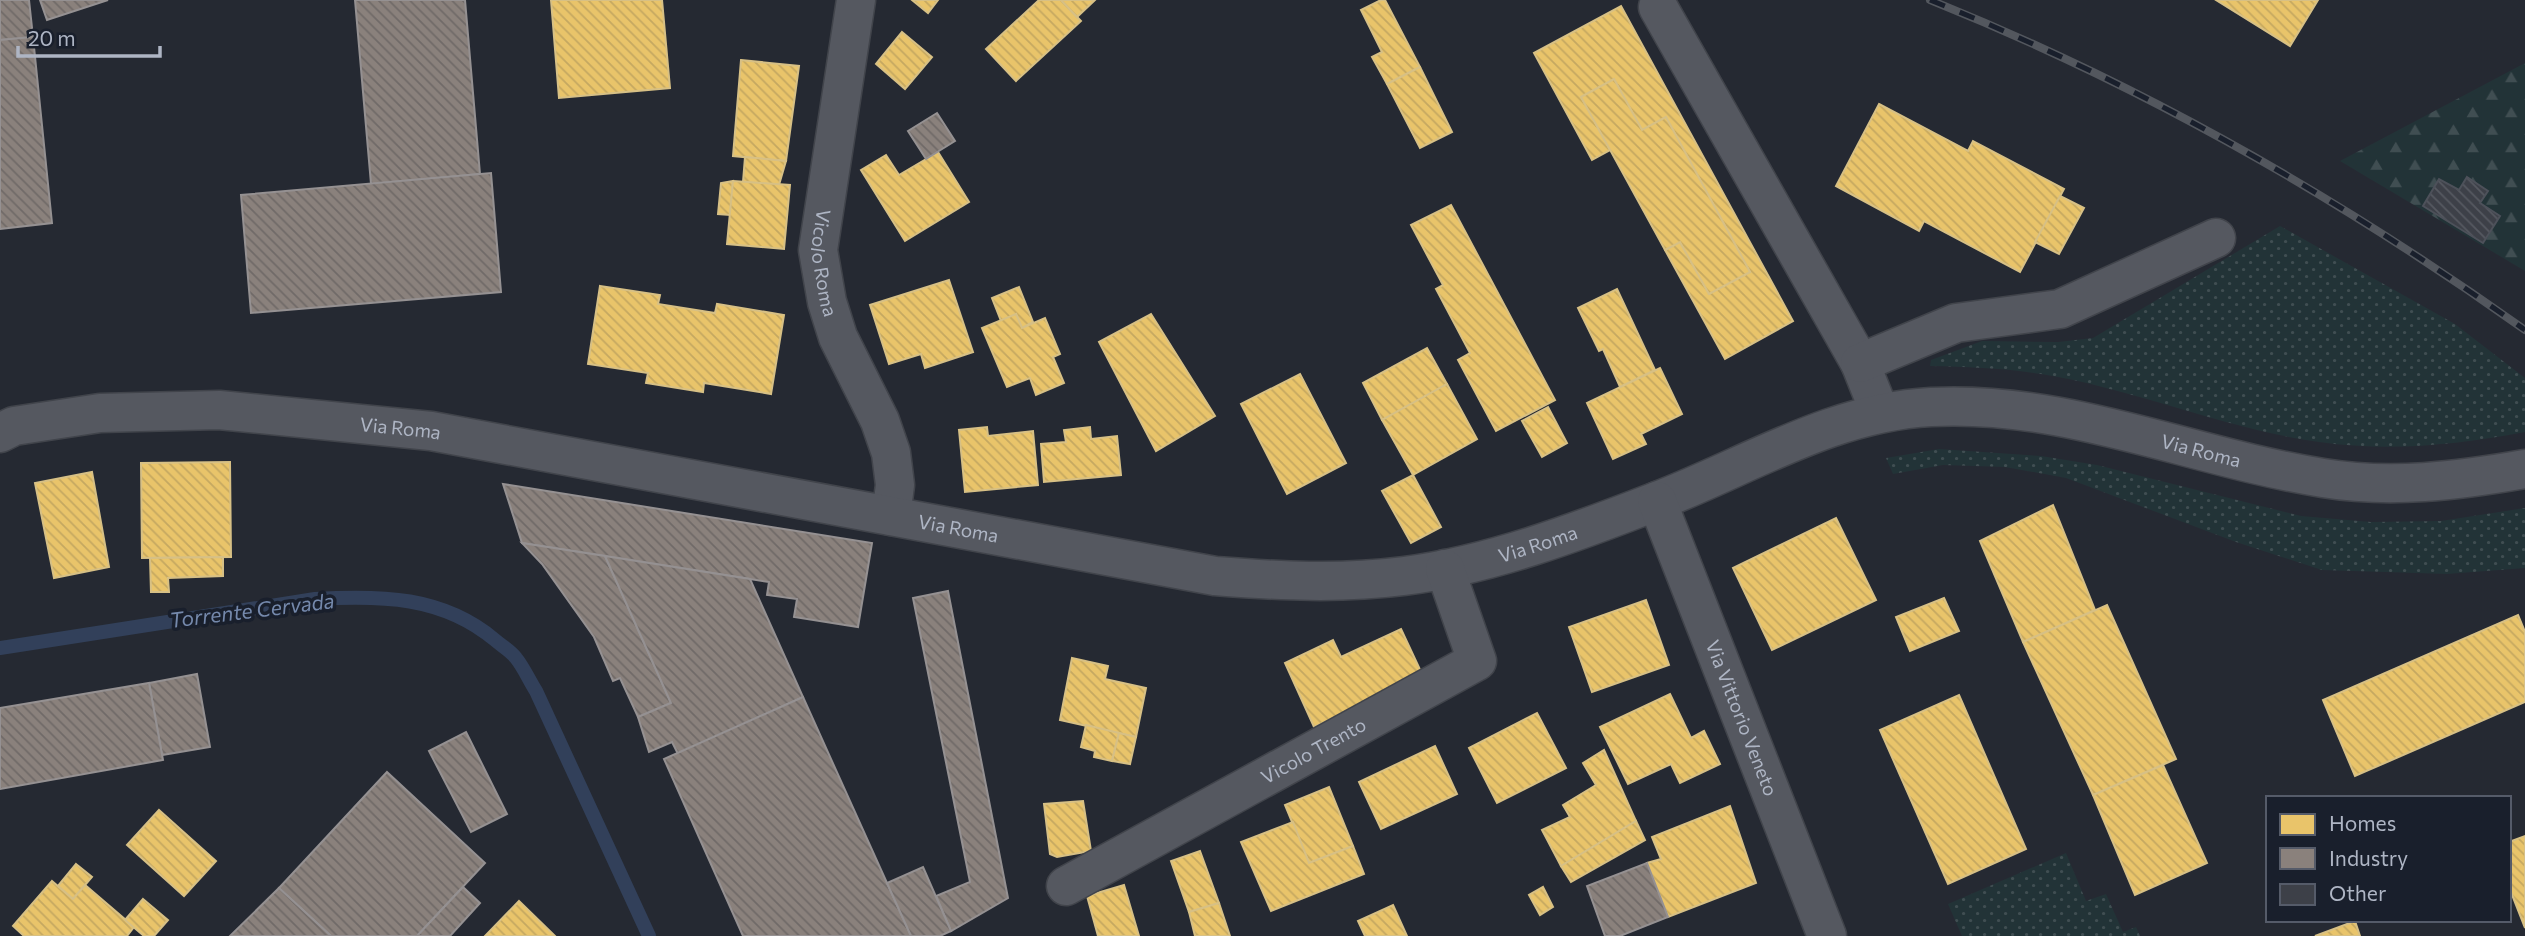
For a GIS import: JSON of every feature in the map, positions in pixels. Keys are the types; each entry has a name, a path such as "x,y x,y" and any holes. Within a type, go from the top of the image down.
{"street":[{"name":"Vicolo Roma","path":"856,0 818,250 827,302 838,337 880,421 891,453 895,485 891,516"},
{"path":"1658,7 1860,363 1880,413"},
{"path":"1860,363 1956,323 2060,309 2216,238"},
{"name":"Via Roma","path":"5,429 100,413 219,410 431,431 1215,576 1318,582 1366,580 1445,569 1521,548 1657,501 1814,432 1880,413 1930,407 1980,407 2048,413 2284,471 2366,482 2435,482 2525,469"},
{"name":"Via Vittorio Veneto","path":"1657,501 1816,932"},
{"name":"Vicolo Trento","path":"1066,886 1477,661 1445,569"}],"green space":[{"path":"2525,63 2525,271 2340,161"},
{"path":"2280,226 2455,324 2525,378 2525,432 2423,446 2346,445 2249,428 2111,389 2041,374 1930,366 1931,360 1982,341 2058,342 2093,338"},
{"path":"1939,449 2041,456 2097,465 2301,516 2371,522 2441,521 2525,508 2525,568 2447,574 2322,570 2236,542 2066,478 2005,467 1943,465 1893,474 1886,458"},
{"path":"2066,853 2086,901 2106,894 2123,932 2136,927 2140,936 1962,936 1948,904"}],"building: Homes":[{"path":"551,0 662,0 670,88 559,98"},
{"path":"912,0 938,0 928,13"},
{"path":"1039,0 1061,0 1081,21 1016,81 986,49"},
{"path":"1061,0 1095,0 1077,17"},
{"path":"1385,0 1420,67 1387,84 1372,57 1382,52 1361,10"},
{"path":"2216,0 2318,0 2290,46"},
{"path":"1621,6 1793,321 1725,359 1665,250 1680,242 1709,294 1750,272 1666,117 1642,130 1614,79 1581,97 1610,150 1592,160 1534,53"},
{"path":"902,32 932,57 905,89 876,64"},
{"path":"741,60 799,66 786,161 733,156"},
{"path":"1420,67 1452,132 1420,148 1387,84"},
{"path":"1614,79 1642,130 1666,117 1750,272 1709,294 1680,242 1665,250 1581,97"},
{"path":"1879,104 1968,151 1973,141 2064,189 2020,272 1924,221 1919,231 1836,186"},
{"path":"938,152 969,202 905,241 861,170 886,155 899,175"},
{"path":"745,157 786,161 779,185 743,182"},
{"path":"733,181 730,215 718,214 721,183"},
{"path":"733,181 790,185 784,249 727,244"},
{"path":"2060,196 2084,208 2059,254 2035,242"},
{"path":"1451,205 1555,400 1496,431 1458,360 1470,353 1436,289 1443,285 1411,225"},
{"path":"949,280 973,352 925,368 921,354 889,364 870,305"},
{"path":"600,286 660,295 658,304 715,313 717,304 784,315 771,394 704,383 703,392 646,383 648,373 588,364"},
{"path":"1019,287 1033,322 1022,328 1016,314 1001,321 992,298"},
{"path":"1617,289 1655,370 1620,387 1603,349 1599,351 1578,308"},
{"path":"1016,314 1022,328 1045,318 1060,354 1053,357 1064,383 1036,395 1030,378 1007,387 982,328"},
{"path":"1151,314 1215,416 1156,451 1099,342"},
{"path":"1427,348 1447,384 1382,420 1363,383"},
{"path":"1660,368 1682,414 1641,434 1646,444 1613,459 1587,403"},
{"path":"1300,374 1346,463 1287,494 1241,404"},
{"path":"1447,384 1477,439 1413,475 1382,420"},
{"path":"1548,407 1567,443 1542,457 1522,421"},
{"path":"987,427 988,436 1033,431 1038,485 965,492 959,430"},
{"path":"1090,427 1091,439 1117,436 1121,475 1044,482 1041,444 1066,442 1064,430"},
{"path":"230,462 231,557 142,558 141,463"},
{"path":"92,472 109,567 54,578 35,483"},
{"path":"1413,475 1441,527 1411,543 1382,491"},
{"path":"2053,505 2095,610 2023,642 1980,541"},
{"path":"1836,518 1876,600 1772,650 1733,568"},
{"path":"223,557 223,576 168,578 169,592 151,592 150,558"},
{"path":"1944,598 1959,631 1910,651 1896,617"},
{"path":"1646,600 1669,665 1592,692 1569,627"},
{"path":"2107,605 2176,759 2093,795 2023,642"},
{"path":"2518,615 2525,632 2525,702 2355,776 2323,700"},
{"path":"1401,629 1423,676 1314,727 1285,663 1333,640 1341,657"},
{"path":"1072,658 1108,666 1105,679 1146,688 1136,737 1060,720"},
{"path":"1670,694 1691,738 1704,731 1720,764 1680,783 1671,764 1628,784 1600,727"},
{"path":"1959,695 2026,849 1948,884 1880,730"},
{"path":"1537,713 1566,768 1497,803 1469,748"},
{"path":"1086,725 1119,733 1112,761 1094,757 1095,751 1081,747"},
{"path":"1119,733 1136,737 1130,764 1112,761"},
{"path":"1435,746 1457,794 1381,829 1359,782"},
{"path":"1604,750 1636,821 1561,866 1542,830 1570,817 1563,805 1596,785 1583,763"},
{"path":"2163,765 2207,863 2135,895 2093,795"},
{"path":"1329,787 1353,846 1309,863 1285,805"},
{"path":"1083,801 1091,851 1057,857 1050,854 1044,804"},
{"path":"1730,806 1756,883 1668,917 1647,863 1661,859 1652,837"},
{"path":"159,810 216,861 184,896 127,845"},
{"path":"1636,821 1645,840 1571,882 1561,866"},
{"path":"1293,822 1309,863 1353,846 1364,874 1271,911 1241,842"},
{"path":"2525,836 2525,928 2511,892 2511,841"},
{"path":"1200,851 1219,903 1189,912 1171,861"},
{"path":"76,864 92,877 73,899 58,886"},
{"path":"52,881 73,899 85,885 134,927 127,936 24,936 13,926"},
{"path":"1124,885 1139,936 1098,936 1087,896"},
{"path":"1543,887 1553,907 1540,915 1529,895"},
{"path":"143,899 168,920 154,936 144,936 125,920"},
{"path":"519,901 555,936 485,936"},
{"path":"1219,903 1230,936 1195,936 1189,912"},
{"path":"1393,905 1407,936 1365,936 1358,921"},
{"path":"2355,922 2360,936 2315,936"}],"building: Industry":[{"path":"0,0 29,0 33,37 0,40"},
{"path":"40,0 108,0 47,20"},
{"path":"355,0 465,0 480,174 371,184"},
{"path":"33,37 52,223 0,229 0,40"},
{"path":"937,113 955,141 926,159 908,131"},
{"path":"491,173 501,292 251,313 241,195"},
{"path":"503,484 872,543 858,627 794,617 797,599 767,595 769,582 522,543"},
{"path":"522,543 605,556 671,703 638,717 620,678 613,681 594,637 542,564"},
{"path":"605,556 750,579 803,697 678,754 672,742 649,752 638,717 671,703"},
{"path":"948,591 1008,898 951,931 936,896 970,882 913,598"},
{"path":"197,674 210,747 162,755 149,683"},
{"path":"149,683 163,760 0,789 0,708"},
{"path":"803,697 911,936 743,936 664,759"},
{"path":"466,732 507,814 471,832 429,751"},
{"path":"387,772 485,863 417,936 331,936 279,888"},
{"path":"1647,863 1668,917 1620,936 1605,936 1587,886"},
{"path":"923,867 951,931 940,936 911,936 887,883"},
{"path":"463,887 480,903 450,936 417,936"},
{"path":"279,888 331,936 230,936"}],"building: Other":[{"path":"2467,177 2488,191 2480,203 2500,216 2483,243 2423,206 2439,179 2459,190"}],"waterway":[{"name":"Torrente Cervada","path":"0,648 315,599 387,599 454,614 495,640 512,653 522,666 649,936"}],"railway":[{"path":"1930,0 2086,69 2238,147 2384,235 2525,330"}]}
